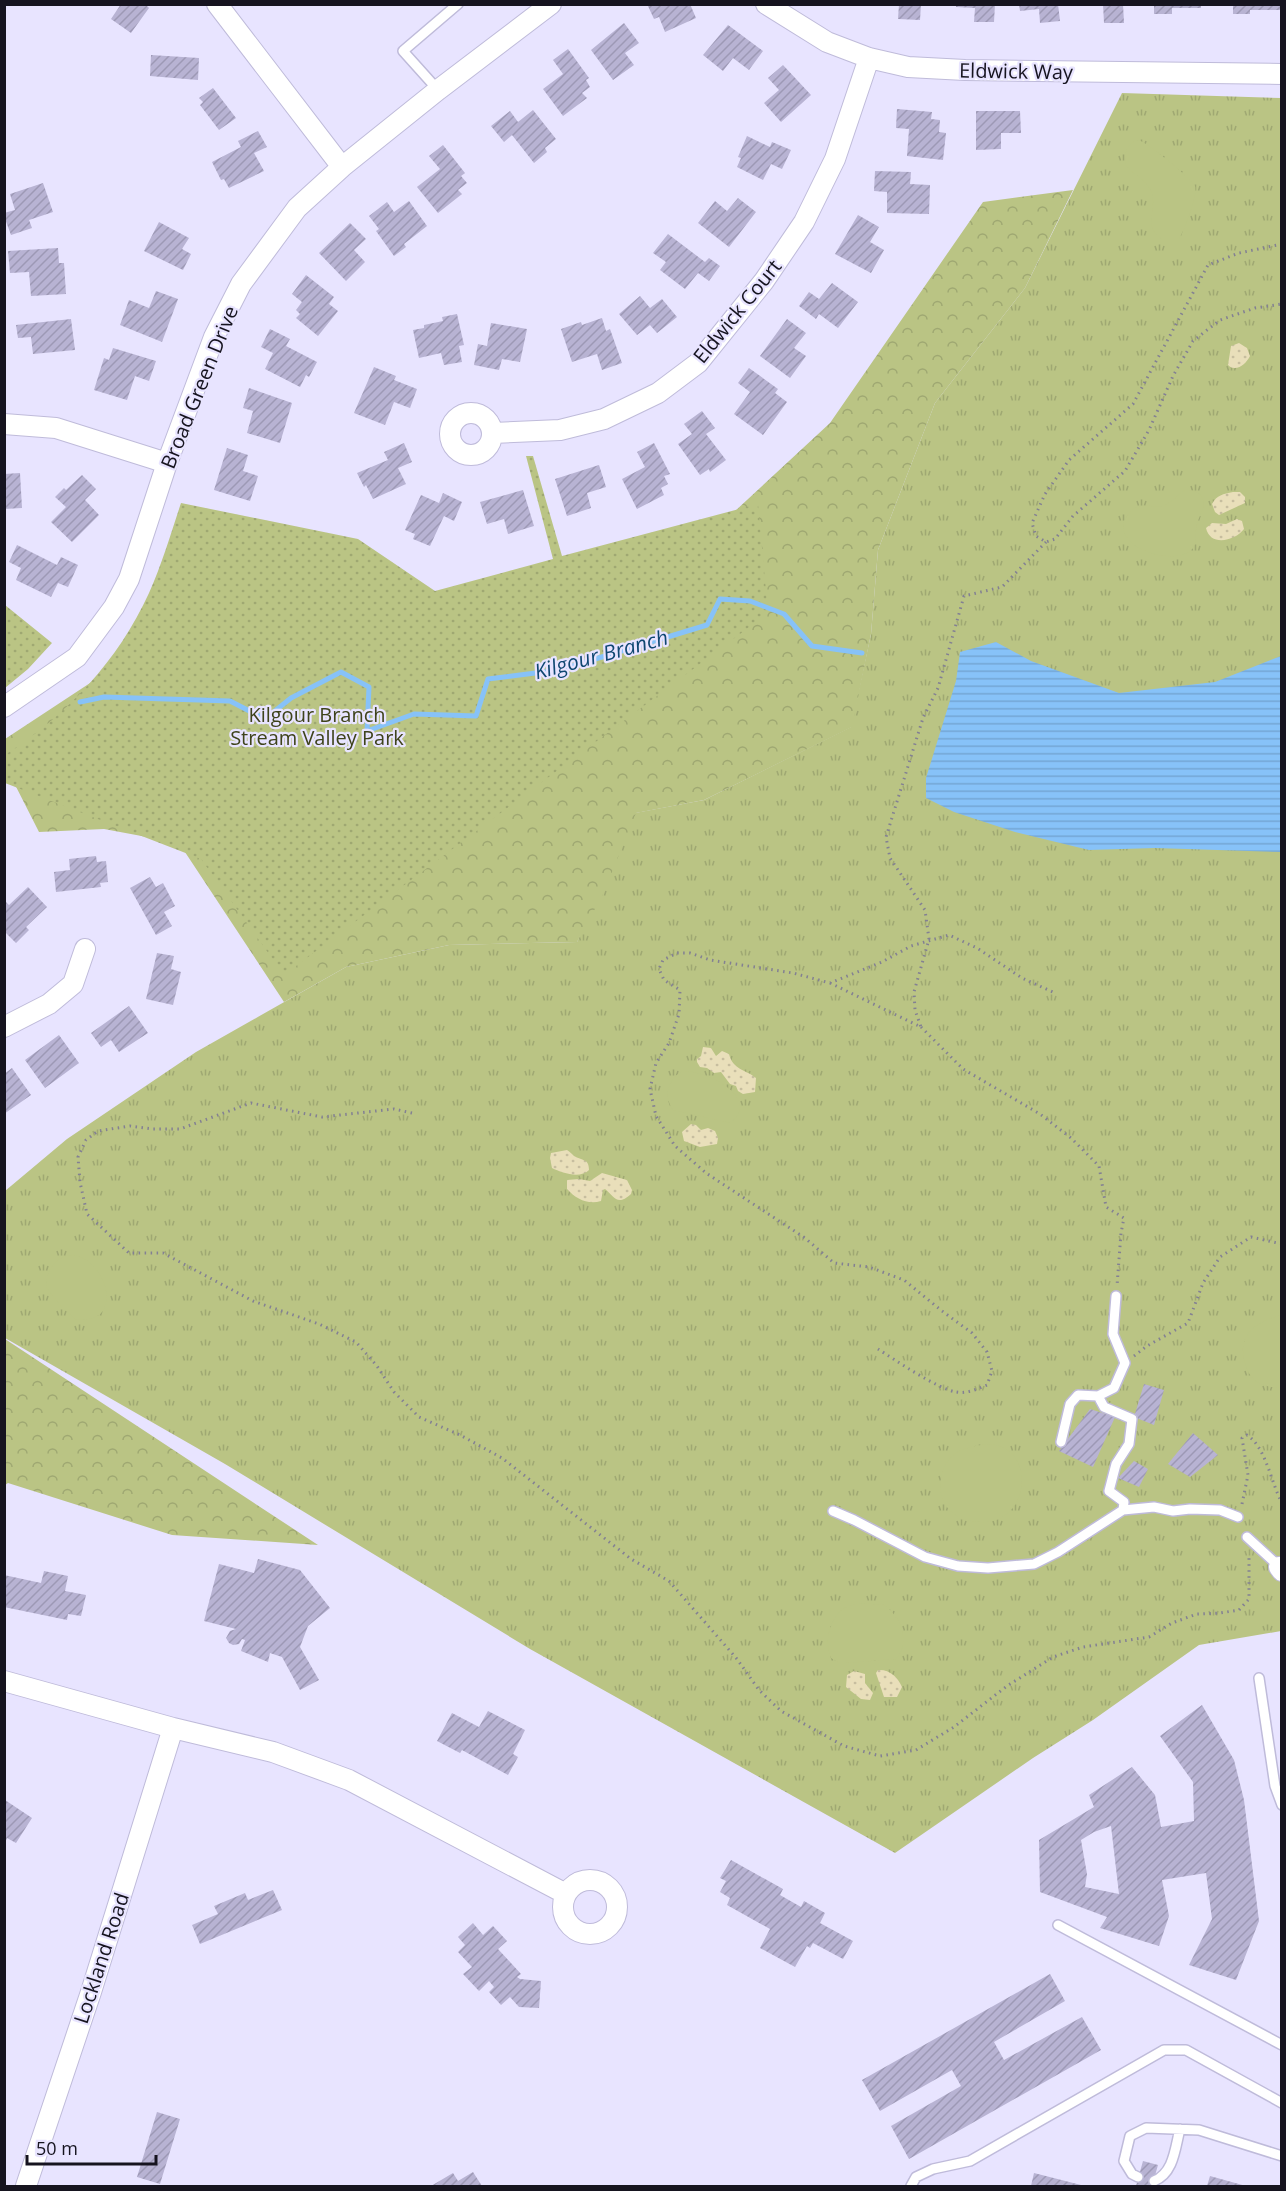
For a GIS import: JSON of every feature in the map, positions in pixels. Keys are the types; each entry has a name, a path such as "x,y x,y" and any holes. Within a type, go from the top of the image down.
{"street":[{"path":"217,4 342,167"},
{"name":"Broad Green Drive","path":"4,707 77,657 114,607 129,579 167,463 214,337 241,284 297,208 342,167 550,4"},
{"name":"Eldwick Way","path":"766,4 827,42 869,58 908,67 965,70 1281,74"},
{"name":"Eldwick Court","path":"493,433 560,430 604,419 658,393 698,363 764,281 804,222 835,159 869,58"},
{"path":"4,424 56,428 167,463"},
{"path":"4,1027 49,1004 73,984 85,949"},
{"path":"4,1681 173,1728 273,1752 349,1780 566,1894"},
{"name":"Lockland Road","path":"26,2187 88,2002 173,1728"}],"lane":[{"path":"438,90 403,51 458,4"},
{"path":"1061,1443 1070,1404 1078,1395 1098,1396 1114,1388 1125,1363 1113,1334 1116,1296"},
{"path":"1098,1396 1104,1407 1132,1419 1129,1444 1116,1464 1109,1491 1124,1502 1123,1510"},
{"path":"833,1511 925,1557 958,1566 988,1568 1034,1564 1058,1552 1123,1510 1154,1507 1173,1511 1220,1510 1238,1517"},
{"path":"1247,1537 1281,1569"},
{"path":"1259,1678 1275,1785 1281,1805"},
{"path":"1058,1925 1281,2045"},
{"path":"910,2187 916,2177 933,2169 970,2161 1164,2050 1186,2050 1281,2103"},
{"path":"1138,2177 1132,2174 1124,2161 1130,2136 1146,2128 1199,2130 1281,2156"},
{"path":"1154,2181 1162,2178 1168,2170 1180,2129"}],"path":[{"path":"1046,542 1036,536 1032,523 1045,494 1069,460 1133,404 1208,265 1239,253 1281,244"},
{"path":"921,1028 915,1010 914,992 929,939 925,910 890,858 886,837 923,718 938,688 964,596 1002,587 1046,542 1055,539 1073,516 1125,471 1149,430 1173,376 1193,341 1220,320 1255,308 1281,304"},
{"path":"830,983 929,939 949,934 977,948 1022,978 1055,993"},
{"path":"878,1349 954,1392 972,1392 987,1385 992,1371 987,1352 972,1333 904,1280 869,1267 834,1263 805,1238 706,1173 675,1146 656,1116 650,1089 656,1063 669,1043 679,1014 680,990 664,980 659,969 663,960 677,953 690,953 710,960 793,973 830,983 921,1028 963,1069 1040,1114 1071,1138 1099,1167 1106,1207 1124,1218 1116,1296"},
{"path":"412,1113 394,1109 322,1117 251,1103 180,1129 130,1126 99,1131 86,1140 78,1157 80,1182 87,1214 129,1252 163,1253 253,1301 319,1324 356,1342 377,1366 394,1392 419,1417 460,1435 502,1458 631,1559 669,1581 736,1659 759,1690 781,1711 844,1746 880,1756 916,1750 954,1727 1007,1686 1053,1657 1083,1647 1149,1636 1172,1623 1197,1614 1239,1610 1249,1599 1247,1537"},
{"path":"1125,1363 1148,1346 1188,1323 1203,1283 1220,1257 1251,1237 1281,1244"},
{"path":"1238,1517 1248,1474 1242,1438 1247,1435 1254,1440 1264,1458 1281,1503"}],"green space":[{"path":"1122,93 1281,98 1281,1631 1199,1645 1093,1720 1033,1758 895,1853 530,1649 225,1464 5,1338 5,1191 67,1139 196,1052 346,967 449,945 577,942 635,813 704,800 851,727 871,634 878,550 935,403 1025,288"},
{"path":"1138,140 1169,161 1195,186 1193,205 1179,239 1162,239 1156,234 1151,224 1153,200 1150,189 1126,165 1127,150"},
{"path":"1073,190 1025,288 935,403 878,550 871,634 852,727 704,800 636,813 603,894 577,942 449,945 346,967 284,1002 179,843 104,829 39,832 5,765 5,739 122,662 426,606 720,525 830,423 983,202"},
{"name":"Kilgour Branch Stream Valley Park","path":"526,456 533,456 562,556 758,504 768,613 284,975 201,859 5,783 5,755 70,704 106,664 122,641 154,582 181,503 358,539 435,591 553,559"},
{"path":"1185,490 1198,493 1204,504 1197,523 1193,548 1184,554 1157,555 1132,543 1125,534 1124,523 1134,508 1165,505"},
{"path":"5,605 52,643 28,669 5,688"},
{"path":"682,1071 704,1075 727,1087 736,1095 740,1104 739,1114 730,1123 673,1110 668,1099 668,1089 673,1079"},
{"path":"72,1255 84,1259 95,1267 106,1291 106,1303 101,1313 91,1319 75,1319 46,1287 53,1265 61,1258"},
{"path":"1281,1315 1282,1388 1280,1388 1260,1384 1252,1377 1246,1366 1243,1350 1247,1335 1252,1330 1265,1321"},
{"path":"4,1339 318,1545 172,1535 8,1483 5,1485"},
{"path":"987,1444 1004,1448 1015,1457 1021,1470 1022,1485 1018,1499 1010,1512 997,1520 980,1522 966,1520 954,1514 944,1501 940,1486 943,1470 956,1453"},
{"path":"861,1603 884,1605 895,1616 903,1638 903,1645 896,1659 839,1663 831,1658 828,1639 834,1619 845,1608"}],"sand":[{"path":"1239,343 1247,348 1250,356 1246,362 1234,368 1228,365 1231,346"},
{"path":"1240,492 1245,497 1245,503 1219,515 1212,504 1221,495"},
{"path":"1237,519 1242,521 1244,529 1235,537 1217,540 1208,534 1206,528 1212,523 1226,524"},
{"path":"703,1047 711,1048 716,1056 722,1051 729,1054 736,1066 756,1078 755,1092 743,1094 736,1086 730,1084 721,1072 714,1073 707,1068 700,1067 697,1059 701,1056"},
{"path":"691,1124 701,1130 708,1128 715,1131 718,1138 717,1144 700,1147 684,1141 682,1132"},
{"path":"567,1150 586,1162 589,1170 576,1175 552,1168 551,1153"},
{"path":"602,1173 627,1180 632,1190 631,1194 619,1200 605,1189 601,1201 587,1202 574,1196 567,1189 567,1180 590,1181"},
{"path":"878,1670 893,1674 898,1680 902,1687 897,1697 884,1697 876,1673"},
{"path":"854,1671 865,1674 865,1683 873,1693 870,1700 861,1699 846,1687 847,1675"}],"water":[{"path":"996,642 1031,661 1119,693 1215,682 1281,656 1281,852 1155,848 1089,850 1015,832 954,812 926,798 926,778 956,681 960,652"}],"building":[{"path":"121,4 145,4 149,8 131,33 111,19"},
{"path":"647,4 690,4 696,18 665,32 659,17 654,19"},
{"path":"899,4 921,4 920,20 898,19"},
{"path":"956,4 995,4 994,22 974,22 975,8 956,7"},
{"path":"1019,4 1058,4 1060,21 1040,23 1039,9 1020,11"},
{"path":"1103,4 1123,4 1124,23 1104,23"},
{"path":"1154,4 1201,4 1201,8 1172,8 1172,14 1154,14"},
{"path":"1233,4 1280,4 1280,10 1250,10 1250,14 1233,14"},
{"path":"624,23 639,43 625,53 634,65 613,80 591,50"},
{"path":"728,25 763,51 749,70 733,58 723,71 703,55"},
{"path":"568,49 589,78 586,80 590,87 582,93 587,98 563,116 543,89 563,74 553,60"},
{"path":"151,55 199,58 198,80 150,76"},
{"path":"783,65 811,95 781,122 764,103 779,90 768,78"},
{"path":"213,88 236,118 219,130 200,105 203,102 199,98"},
{"path":"897,109 932,112 931,119 940,120 939,132 946,133 943,160 907,156 909,129 896,128"},
{"path":"533,110 556,139 545,148 547,152 534,163 512,135 504,142 491,126 510,111 518,122"},
{"path":"976,111 1020,111 1021,133 1001,133 1001,149 976,150"},
{"path":"258,131 267,147 254,153 264,171 229,188 224,179 221,180 212,162 241,147 238,141"},
{"path":"747,136 770,147 772,142 791,150 782,169 771,164 763,180 737,167 741,158 738,157"},
{"path":"443,145 465,173 461,176 467,183 458,190 462,194 438,213 417,187 440,169 429,156"},
{"path":"875,171 911,172 910,184 930,185 929,214 887,213 887,192 874,191"},
{"path":"43,183 53,212 29,220 32,228 11,235 4,216 4,213 15,210 10,194"},
{"path":"738,198 756,212 729,247 698,223 715,201 727,211"},
{"path":"409,201 427,226 404,244 406,247 394,256 376,231 379,229 369,216 387,202 394,212"},
{"path":"858,215 879,227 870,242 884,250 871,273 835,254"},
{"path":"159,222 189,238 182,249 191,254 183,270 144,251"},
{"path":"350,223 366,239 354,250 365,262 346,281 319,253"},
{"path":"668,234 705,262 709,258 720,266 709,281 698,273 685,289 660,270 666,262 653,253"},
{"path":"58,248 59,263 64,263 66,294 31,296 29,272 10,273 8,251"},
{"path":"306,275 334,297 329,304 338,311 318,336 296,318 300,314 296,310 302,302 292,294"},
{"path":"832,283 858,302 838,328 819,314 816,319 799,306 809,292 819,299"},
{"path":"156,291 178,299 162,342 120,325 129,300 149,308"},
{"path":"640,296 650,308 662,299 677,317 657,333 650,325 637,335 619,314"},
{"path":"457,314 464,345 459,346 462,362 444,365 441,353 419,358 413,330 443,321 442,317"},
{"path":"602,318 606,331 610,329 622,363 602,370 597,354 572,362 561,329"},
{"path":"71,319 75,350 33,354 31,337 18,338 16,325"},
{"path":"787,319 806,333 794,348 806,356 790,378 760,356"},
{"path":"491,323 527,329 520,362 502,359 499,370 474,365 478,344 487,346"},
{"path":"270,329 290,339 286,346 317,362 309,377 306,375 300,387 265,369 273,353 261,347"},
{"path":"113,348 156,361 149,381 135,376 127,400 94,390 104,358 109,360"},
{"path":"374,367 396,376 394,380 417,389 410,408 394,402 385,425 354,413"},
{"path":"749,368 778,389 775,393 787,402 763,435 734,414 750,392 738,383"},
{"path":"249,388 292,403 280,443 247,433 253,411 243,408"},
{"path":"702,411 715,428 706,434 726,460 710,472 709,469 700,475 678,444 692,434 684,424"},
{"path":"404,443 412,462 398,468 406,484 373,499 357,473 388,460 384,452"},
{"path":"654,443 670,474 664,476 668,484 661,488 664,495 637,509 622,479 645,467 637,452"},
{"path":"227,448 248,455 243,471 258,476 250,501 214,490"},
{"path":"599,465 606,487 587,493 591,508 567,516 555,479"},
{"path":"20,473 22,508 4,509 4,474"},
{"path":"82,475 96,489 85,500 99,515 72,542 51,522 66,507 55,497"},
{"path":"523,490 534,526 508,534 504,519 487,524 480,502"},
{"path":"443,493 462,502 454,521 444,516 430,546 413,539 415,534 405,530 421,495 439,503"},
{"path":"17,545 57,565 61,557 78,565 68,587 58,583 51,597 16,580 21,568 9,562"},
{"path":"96,856 97,862 106,861 108,882 100,883 101,887 56,892 54,872 70,870 69,859"},
{"path":"150,877 156,887 163,883 175,906 164,912 172,926 156,935 130,888"},
{"path":"28,887 47,907 26,927 29,930 16,943 4,931 4,900 9,905"},
{"path":"157,953 174,956 171,969 181,972 173,1005 146,999"},
{"path":"129,1006 148,1033 119,1052 111,1040 101,1047 91,1033"},
{"path":"59,1035 79,1063 45,1088 25,1060"},
{"path":"12,1068 31,1095 4,1114 4,1074"},
{"path":"1144,1384 1164,1390 1154,1425 1134,1417"},
{"path":"1090,1409 1115,1417 1093,1467 1059,1451"},
{"path":"1193,1433 1218,1455 1190,1477 1168,1464"},
{"path":"1134,1461 1148,1469 1139,1487 1118,1478"},
{"path":"258,1559 300,1570 330,1608 308,1626 300,1647 319,1680 300,1690 282,1657 270,1653 268,1662 241,1651 245,1640 242,1639 239,1644 233,1645 226,1638 230,1631 236,1629 204,1621 219,1564 254,1573"},
{"path":"44,1571 68,1576 65,1591 86,1595 81,1616 68,1614 67,1620 4,1607 4,1575 41,1583"},
{"path":"1202,1705 1234,1760 1244,1800 1259,1921 1236,1980 1189,1965 1212,1919 1206,1873 1162,1880 1169,1916 1159,1946 1100,1928 1107,1917 1040,1892 1039,1840 1094,1807 1089,1795 1132,1767 1155,1795 1161,1827 1194,1821 1193,1782 1160,1736","holes":["1111,1826 1119,1894 1085,1887 1087,1874 1081,1840"]},
{"path":"488,1711 525,1730 513,1754 518,1757 508,1775 462,1750 460,1753 437,1741 452,1713 479,1727"},
{"path":"5,1800 32,1818 16,1843 7,1838 5,1843"},
{"path":"731,1860 783,1889 780,1895 801,1907 804,1901 825,1913 820,1923 853,1941 843,1959 813,1943 810,1948 807,1946 795,1967 760,1948 770,1929 727,1905 730,1898 720,1892 726,1881 720,1878"},
{"path":"273,1890 282,1910 200,1944 192,1925 218,1914 214,1906 245,1893 248,1900"},
{"path":"473,1923 483,1935 493,1926 507,1941 498,1949 521,1974 517,1977 541,1981 539,2008 519,2007 510,1997 501,2005 489,1992 494,1987 489,1981 479,1991 463,1974 472,1967 458,1952 465,1945 458,1937"},
{"path":"1050,1974 1065,2001 994,2042 1004,2060 1082,2017 1101,2050 909,2159 891,2126 961,2086 952,2070 880,2111 862,2080"},
{"path":"157,2112 180,2119 160,2184 137,2177"},
{"path":"1143,2161 1158,2165 1152,2186 1136,2186"},
{"path":"473,2172 482,2186 431,2186 453,2173 458,2181"},
{"path":"1034,2173 1085,2186 1031,2186"},
{"path":"1210,2176 1246,2186 1207,2186"}],"waterway":[{"name":"Kilgour Branch","path":"80,702 104,697 230,701 265,719 291,698 341,672 369,687 367,731 414,714 476,716 488,679 559,670 707,625 720,599 750,601 784,614 812,646 862,653"}]}
